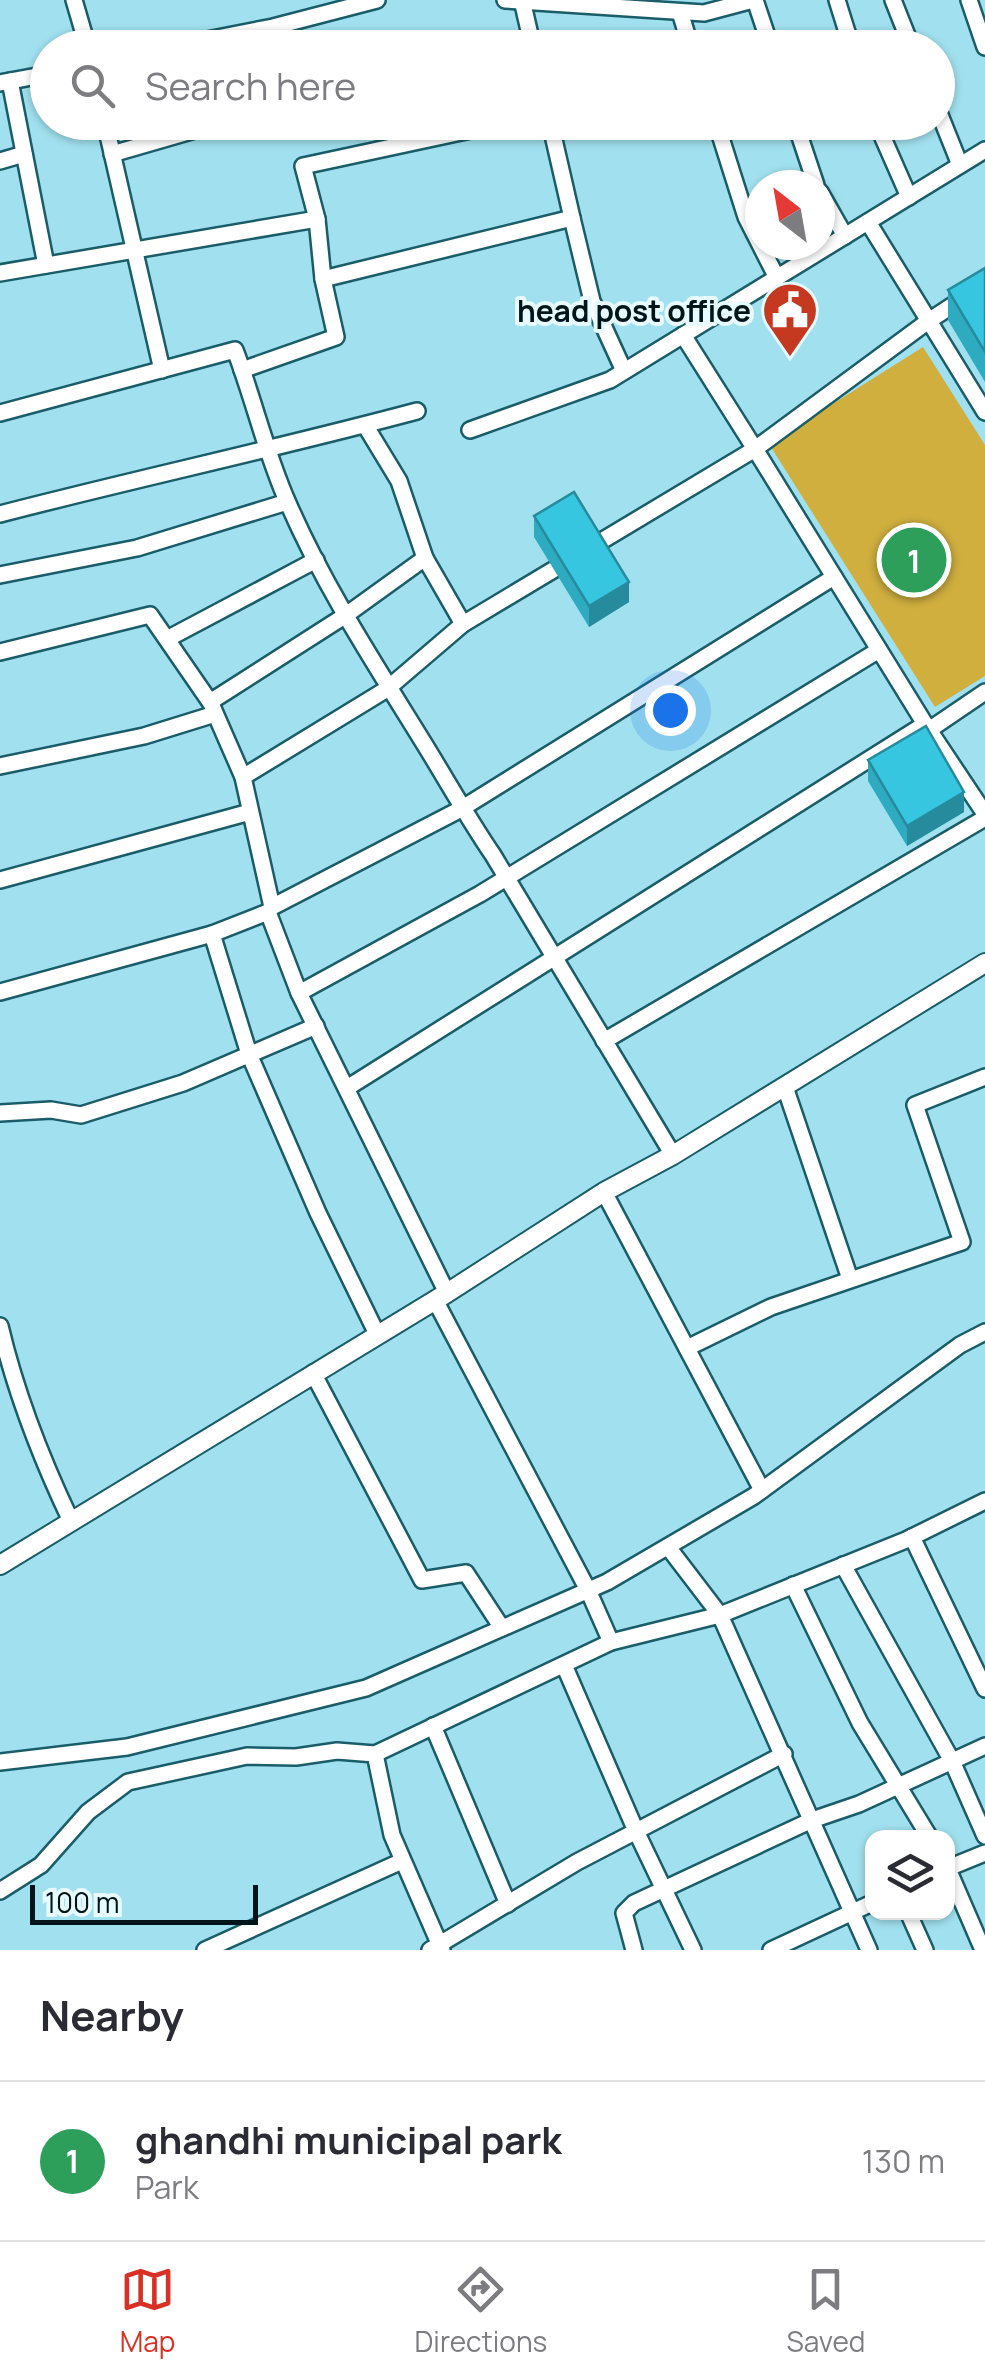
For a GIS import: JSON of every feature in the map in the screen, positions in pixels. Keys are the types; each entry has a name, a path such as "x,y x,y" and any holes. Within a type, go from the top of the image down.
{"street":[{"path":"74,0 83,30"},
{"path":"258,30 377,0"},
{"path":"506,0 680,12 754,0 765,30"},
{"path":"837,0 846,30"},
{"path":"893,0 905,30"},
{"path":"969,0 985,47"},
{"path":"522,1 529,30"},
{"path":"680,12 686,30"},
{"path":"30,77 5,82 46,264"},
{"path":"109,140 162,370"},
{"path":"112,154 160,140"},
{"path":"242,370 336,337 323,279 317,219 303,166 424,140"},
{"path":"554,140 592,301 624,372"},
{"path":"722,140 746,217 776,278"},
{"path":"801,140 811,170"},
{"path":"884,140 909,197"},
{"path":"950,140 960,165"},
{"path":"470,430 610,380 985,150"},
{"path":"0,161 24,154"},
{"path":"323,279 572,218"},
{"path":"835,218 845,236"},
{"path":"0,273 317,219"},
{"path":"868,222 985,412"},
{"path":"242,777 387,689 463,624 755,449 985,284"},
{"path":"604,1041 985,816 683,335"},
{"path":"0,413 235,350 287,502 316,560 387,689 447,780 674,1155"},
{"path":"0,514 149,475 270,451 417,411"},
{"path":"365,425 399,481 425,558 463,624"},
{"path":"0,575 137,548 287,502"},
{"path":"0,766 144,736 213,708 425,558"},
{"path":"167,639 316,560"},
{"path":"0,992 212,934 270,910 461,808 834,577"},
{"path":"0,652 150,615 213,708 242,777 270,910 299,993 347,1088 441,1296 612,1642"},
{"path":"299,993 506,878 879,650"},
{"path":"347,1088 985,692"},
{"path":"0,880 250,812"},
{"path":"212,934 249,1054 318,1213 377,1334"},
{"path":"1,1560 985,963"},
{"path":"0,1113 51,1110 81,1115 183,1083 316,1026"},
{"path":"686,1348 772,1308 962,1242 915,1105 985,1077"},
{"path":"785,1087 850,1280"},
{"path":"604,1192 762,1490"},
{"path":"0,1326 42,1460 71,1521"},
{"path":"0,1762 127,1748 366,1688 588,1590 668,1546 762,1490 960,1345 985,1332"},
{"path":"313,1372 422,1580 466,1573 502,1628"},
{"path":"0,1891 41,1865 88,1812 128,1782 246,1756 296,1758 337,1751 375,1754 612,1642 720,1615 912,1537 985,1501"},
{"path":"912,1537 985,1689"},
{"path":"668,1546 720,1615 869,1950"},
{"path":"843,1565 952,1761 985,1836"},
{"path":"794,1585 860,1723 925,1830"},
{"path":"564,1665 692,1950"},
{"path":"432,1726 508,1904"},
{"path":"634,1950 624,1914 634,1903 812,1820 900,1786 985,1746"},
{"path":"375,1754 392,1835 437,1948 636,1831 784,1754"},
{"path":"955,1865 985,1853"},
{"path":"205,1950 402,1861"},
{"path":"955,1884 983,1950"},
{"path":"771,1950 802,1944 865,1906"},
{"path":"912,1920 925,1950"}],"shaded area":[{"path":"923,347 985,445 985,676 935,707 769,444"}],"building":[{"path":"985,268 985,352 948,290"},
{"path":"574,492 629,582 589,606 534,516"},
{"path":"926,726 964,792 907,826 868,760"}],"place":[{"name":"head post office","path":"790,359"},
{"name":"ghandhi municipal park","path":"914,560"}]}
